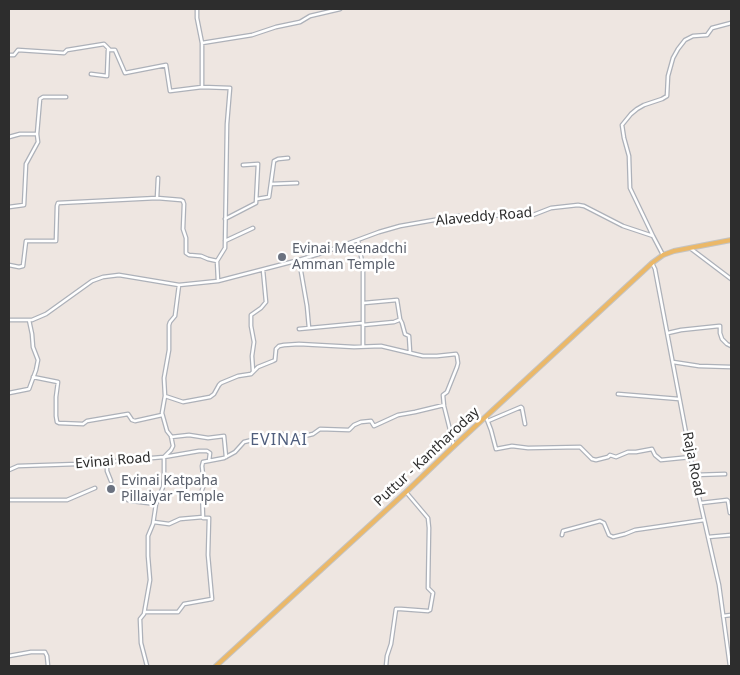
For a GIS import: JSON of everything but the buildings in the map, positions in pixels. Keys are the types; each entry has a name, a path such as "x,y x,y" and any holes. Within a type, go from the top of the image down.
{"main road":[{"name":"Puttur - Kantharoday","path":"216,666 406,492 652,262 663,255 689,247 731,240"}],"street":[{"path":"197,9 202,42 202,86"},
{"path":"202,42 252,35 300,22 310,16 340,9"},
{"path":"663,255 630,188 629,156 622,125 637,109 666,96 668,76 674,58 678,48 685,40 693,36 707,35 712,28 731,24"},
{"path":"9,55 14,55 18,50 64,53 67,50 104,44 110,50 115,50 125,73 166,65 170,91 202,86 230,88 227,124 225,248 217,261 218,281"},
{"path":"91,74 107,76 108,48"},
{"path":"9,207 24,205 26,164 37,145 40,99 66,97"},
{"path":"9,137 20,134 37,134"},
{"path":"257,199 269,197 274,161 288,158"},
{"path":"226,219 254,204 257,199 258,164 244,165"},
{"path":"157,198 158,178"},
{"path":"271,184 297,183"},
{"path":"9,265 23,266 26,241 56,241 58,203 157,198 183,201 183,229 186,238 186,254 217,261"},
{"name":"Alaveddy Road","path":"9,320 32,320 46,314 92,281 103,277 119,275 179,285 218,281 325,252 400,226 457,216 532,215 551,208 578,205 584,206 623,226 653,236"},
{"path":"225,241 253,228"},
{"path":"358,240 363,268 363,346"},
{"path":"689,247 731,278"},
{"path":"298,260 309,328"},
{"name":"Raja Road","path":"652,262 655,268 668,333 700,504 719,585 730,666"},
{"path":"253,373 252,356 254,342 251,315 266,302 263,270"},
{"path":"147,666 141,642 140,619 144,612 150,580 148,536 154,522 156,504 164,478 164,457 172,448 171,437 166,430 162,415 165,396 164,378 169,350 169,325 175,316 179,285"},
{"path":"364,304 397,300 400,319 405,334 409,336 410,352"},
{"path":"9,393 29,389 38,360 33,347 29,320"},
{"path":"299,329 394,322 399,320"},
{"path":"668,333 720,326 722,339 731,346"},
{"path":"165,396 183,402 205,399 214,394 221,383 238,376 253,373 258,367 275,360 276,349 278,346 284,345 381,346 424,356 456,354 457,367 447,392 443,395 454,446"},
{"path":"673,362 699,366 731,367"},
{"path":"33,377 58,382 56,397 58,423 83,424 87,421 128,414 135,421 162,415"},
{"path":"618,394 680,399"},
{"path":"203,517 203,462 226,457 235,452 244,442 282,434 288,440 313,434 320,429 349,430 361,422 372,421 374,426 398,415 444,405"},
{"path":"488,421 521,407 525,424"},
{"path":"486,416 496,449 512,446 580,448 592,459 596,460 610,455 616,457 628,452 652,449 661,460 691,456"},
{"path":"171,437 189,434 208,438 224,436 226,457"},
{"name":"Evinai Road","path":"9,470 18,466 77,464 86,460 107,464 116,461 207,451 210,453 209,461"},
{"path":"107,464 107,471 111,481"},
{"path":"694,475 725,474"},
{"path":"9,500 67,500 95,488"},
{"path":"386,666 396,609 428,611 430,610 433,593 428,588 428,518 406,492"},
{"path":"124,496 132,501 156,504"},
{"path":"700,504 727,500 731,513"},
{"path":"144,612 178,612 184,604 212,599 208,555 209,518 180,520 170,524 154,522"},
{"path":"562,535 563,531 600,521 604,523 609,535 614,537 635,530 704,520"},
{"path":"708,537 731,535"},
{"path":"723,616 731,615"},
{"path":"9,656 31,652 45,652 48,666"}],"place":[{"name":"Evinai Meenadchi Amman Temple","path":"282,257"},
{"name":"Evinai Katpaha Pillaiyar Temple","path":"111,489"}],"district":[{"name":"EVINAI","path":"279,440"}]}
